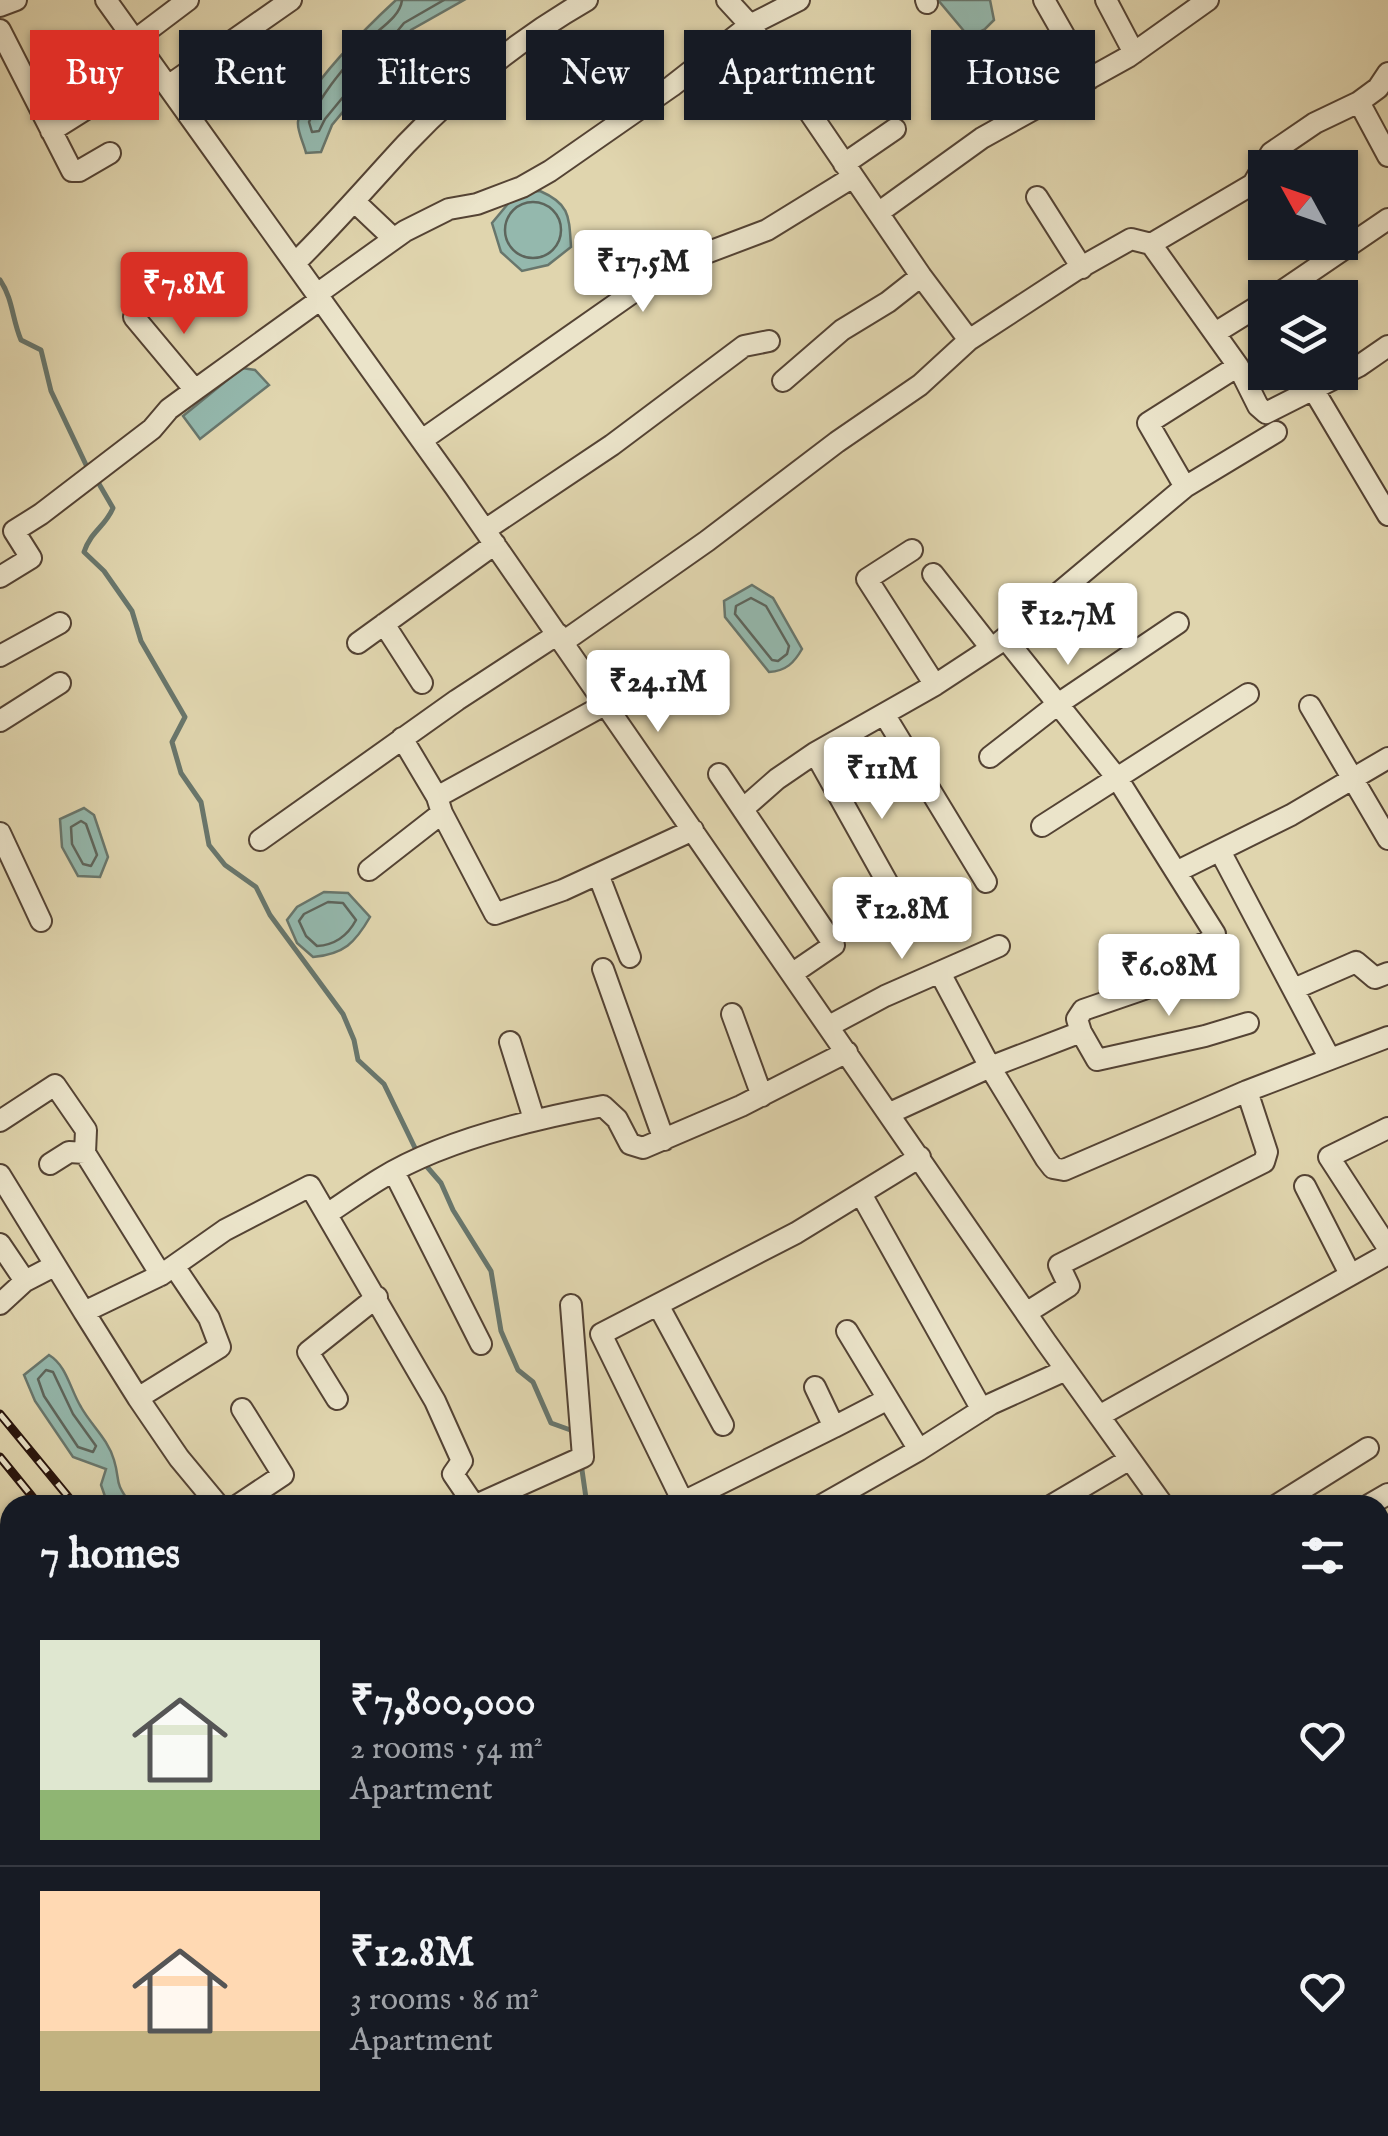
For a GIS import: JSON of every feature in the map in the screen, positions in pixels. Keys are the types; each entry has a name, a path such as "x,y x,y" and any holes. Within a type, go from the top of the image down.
{"street":[{"path":"0,6 16,0"},
{"path":"106,0 128,30"},
{"path":"148,30 188,0"},
{"path":"168,86 291,0"},
{"path":"295,263 406,144 469,86 540,27 587,0"},
{"path":"727,0 750,25 969,340"},
{"path":"0,577 32,558 14,531 394,239 450,209 477,204 522,187 550,171 672,86 750,25 799,0"},
{"path":"1044,0 1061,30"},
{"path":"1106,0 1134,53"},
{"path":"1095,76 1208,0"},
{"path":"0,30 72,172 110,153"},
{"path":"159,73 490,537 1155,1495"},
{"path":"1151,244 1252,184 1271,153 1359,102 1378,88 1388,73"},
{"path":"1359,102 1388,156"},
{"path":"51,131 68,120"},
{"path":"878,213 982,138 1015,120"},
{"path":"422,440 669,268 767,230 849,171 894,129"},
{"path":"1036,197 1082,268"},
{"path":"356,202 394,239"},
{"path":"1299,280 1388,220"},
{"path":"260,840 402,738 707,541 837,442 920,385 969,340 1131,239 1151,244 1238,366 1248,386"},
{"path":"783,381 842,330 922,276"},
{"path":"1215,333 1248,313"},
{"path":"134,317 195,390"},
{"path":"358,643 490,537 744,346 769,340"},
{"path":"1358,366 1388,346"},
{"path":"1185,487 1148,423 1238,366"},
{"path":"1250,390 1266,413 1311,390"},
{"path":"1314,390 1388,515"},
{"path":"744,808 777,778 815,753 936,685 998,643 1185,487 1276,432"},
{"path":"912,550 866,579 936,685"},
{"path":"933,574 1058,704 1116,778 1216,937 1175,956 1178,979 1083,1010 1077,1018 1097,1060 1248,1023"},
{"path":"0,656 60,623"},
{"path":"990,758 1058,704 1178,623"},
{"path":"384,624 422,683"},
{"path":"0,721 60,683"},
{"path":"1042,826 1248,694"},
{"path":"368,870 440,805 606,704"},
{"path":"1310,706 1388,840"},
{"path":"884,714 986,882"},
{"path":"402,738 495,914 564,890 693,830"},
{"path":"815,753 906,916"},
{"path":"1176,872 1354,780 1388,758"},
{"path":"719,774 834,945 793,973"},
{"path":"0,832 41,922"},
{"path":"1220,851 1330,1058"},
{"path":"598,874 630,956"},
{"path":"830,1026 885,996 998,946"},
{"path":"1294,989 1356,962 1375,978 1388,973"},
{"path":"602,969 664,1140"},
{"path":"940,973 990,1067 1046,1159 1053,1168 1064,1170 1246,1090 1388,1036"},
{"path":"732,1014 762,1096"},
{"path":"890,1113 990,1067 1081,1032"},
{"path":"510,1042 534,1119"},
{"path":"328,1214 394,1172 534,1119 603,1106 617,1118 635,1148 664,1140 762,1096 848,1052"},
{"path":"0,1121 55,1084 86,1130 85,1153 167,1270 209,1318 220,1347 138,1398"},
{"path":"1026,1312 1069,1286 1059,1265 1264,1162 1266,1152 1246,1090"},
{"path":"1099,1416 1388,1251 1329,1158 1388,1128"},
{"path":"50,1164 69,1152 85,1153"},
{"path":"676,1495 601,1334 796,1234 920,1157"},
{"path":"394,1172 482,1344"},
{"path":"0,1175 138,1398 178,1458 209,1495"},
{"path":"84,1312 167,1270 225,1230 310,1186 434,1401 462,1462 453,1474 468,1495"},
{"path":"1305,1186 1350,1274"},
{"path":"861,1194 982,1410"},
{"path":"0,1244 25,1281"},
{"path":"0,1304 25,1281 54,1266"},
{"path":"337,1398 308,1352 377,1297"},
{"path":"497,1495 583,1456 572,1305"},
{"path":"658,1305 723,1425"},
{"path":"848,1332 919,1450"},
{"path":"844,1495 982,1410 1066,1370"},
{"path":"815,1386 834,1427"},
{"path":"696,1495 888,1399"},
{"path":"242,1409 283,1474 267,1495"},
{"path":"1293,1495 1368,1448"},
{"path":"1069,1495 1130,1459"}],"water":[{"path":"396,0 464,0 411,30 365,30"},
{"path":"938,0 990,0 994,20 983,30 963,30"},
{"path":"342,55 342,113 332,125 321,152 306,153 299,120 322,120 322,79"},
{"path":"540,191 566,212 571,247 548,265 522,271 501,252 492,223 517,193"},
{"path":"242,368 255,370 269,385 200,439 183,416"},
{"path":"752,585 773,598 802,649 793,662 780,670 769,672 725,617 724,601"},
{"path":"84,808 94,815 108,857 100,877 78,876 62,847 60,819"},
{"path":"324,892 348,893 370,917 348,946 313,957 297,943 287,920 297,907"},
{"path":"49,1355 60,1365 81,1407 108,1445 125,1495 104,1495 101,1485 106,1469 73,1457 35,1401 24,1375"}],"waterway":[{"path":"0,280 21,340 41,350 51,391 88,469"},
{"path":"95,477 113,508 84,552 104,571 132,611 141,641 185,717 172,742 181,773 201,802 209,845 225,865 256,887 270,915 343,1014 358,1060 384,1084 417,1152"},
{"path":"422,1161 441,1183 491,1271 501,1331 518,1370 533,1382 551,1423 576,1432"},
{"path":"581,1463 586,1495"}],"railway":[{"path":"0,1414 67,1495"},
{"path":"0,1457 31,1495"}]}
